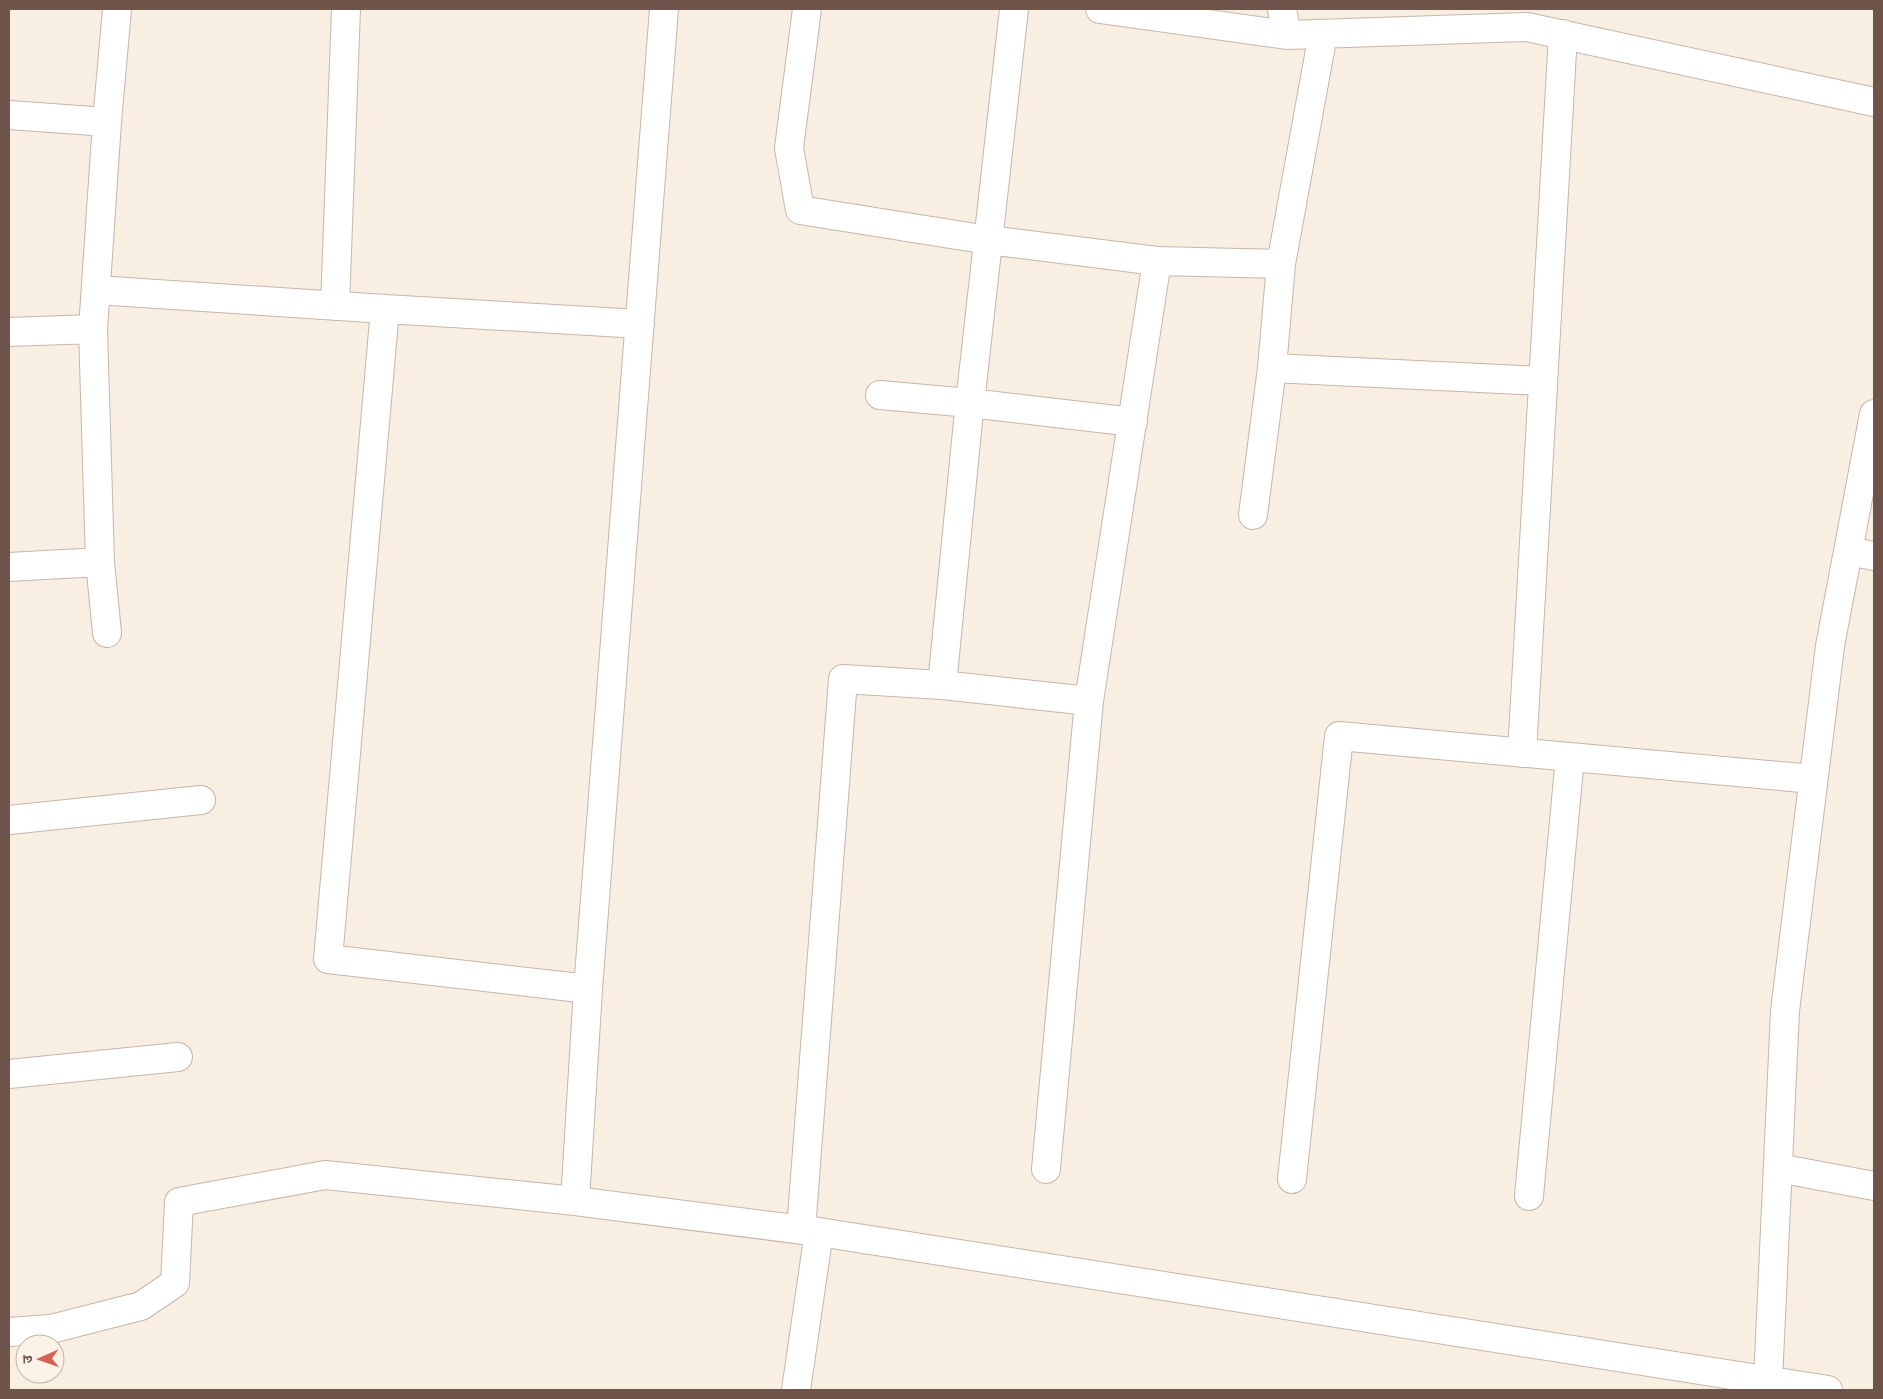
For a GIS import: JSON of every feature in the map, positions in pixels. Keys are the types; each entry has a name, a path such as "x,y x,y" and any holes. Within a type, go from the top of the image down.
{"street":[{"path":"107,633 100,562 93,329 107,122 117,9"},
{"path":"335,306 346,9"},
{"path":"575,1201 588,988 664,9"},
{"path":"807,9 789,148 800,210 988,240 1157,261 1281,264"},
{"path":"942,686 970,403 1014,9"},
{"path":"1100,9 1287,35 1526,27 1874,102"},
{"path":"1282,9 1287,35"},
{"path":"1253,515 1272,368 1281,264 1323,34"},
{"path":"1522,753 1562,34"},
{"path":"9,115 107,122"},
{"path":"1046,1169 1089,701 1157,261"},
{"path":"96,290 640,324"},
{"path":"385,309 328,959 588,988"},
{"path":"9,332 93,329"},
{"path":"1272,368 1542,381"},
{"path":"880,395 970,403 1133,422"},
{"path":"1768,1381 1785,1011 1830,646 1874,414"},
{"path":"1848,551 1874,556"},
{"path":"9,567 100,562"},
{"path":"796,1390 810,1231 844,679 942,686 1089,701"},
{"path":"1292,1179 1339,736 1813,780"},
{"path":"1529,1196 1570,757"},
{"path":"9,820 201,800"},
{"path":"9,1074 178,1057"},
{"path":"1778,1168 1874,1186"},
{"path":"9,1332 51,1329 141,1306 175,1283 180,1202 325,1175 575,1201 810,1231 1828,1390"}]}
